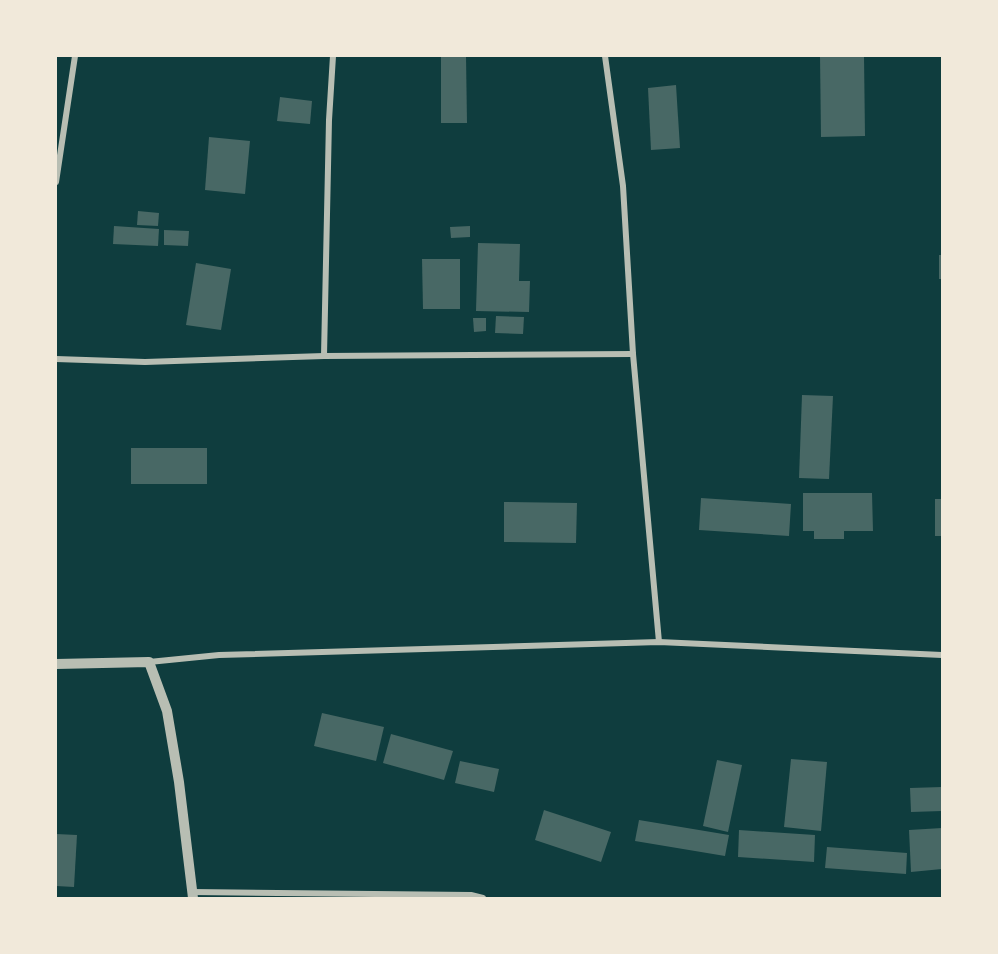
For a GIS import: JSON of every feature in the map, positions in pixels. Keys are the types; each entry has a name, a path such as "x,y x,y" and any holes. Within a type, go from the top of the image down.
{"street":[{"path":"56,182 75,56"},
{"path":"324,356 328,120 333,56"},
{"path":"605,56 623,186 633,354 659,642"},
{"path":"56,359 145,362 324,356 633,354"},
{"path":"56,664 149,662 219,655 659,642 942,656"},
{"path":"149,662 167,711 179,782 193,895 471,895 483,898"}],"building":[{"path":"441,56 466,56 467,123 441,123"},
{"path":"820,56 864,56 865,136 821,137"},
{"path":"676,85 680,148 651,150 648,88"},
{"path":"280,97 312,101 310,124 277,121"},
{"path":"209,137 250,141 245,194 205,190"},
{"path":"138,211 159,213 158,226 137,225"},
{"path":"114,226 159,229 158,246 113,244"},
{"path":"470,226 470,237 451,238 450,227"},
{"path":"164,230 189,231 188,246 164,245"},
{"path":"478,243 520,244 519,281 530,281 529,312 476,311"},
{"path":"939,255 942,255 942,279 939,279"},
{"path":"422,259 460,259 460,309 423,309"},
{"path":"196,263 231,269 221,330 186,325"},
{"path":"496,316 524,317 523,334 495,333"},
{"path":"473,318 486,318 486,331 474,332"},
{"path":"802,395 833,396 829,479 799,478"},
{"path":"131,448 207,448 207,484 131,484"},
{"path":"803,493 872,493 873,531 844,531 844,539 814,539 814,531 803,531"},
{"path":"701,498 791,504 789,536 699,530"},
{"path":"935,499 942,499 942,536 935,536"},
{"path":"504,502 577,503 576,543 504,542"},
{"path":"322,713 384,727 376,761 314,746"},
{"path":"391,734 453,751 444,780 383,763"},
{"path":"791,759 827,762 821,831 784,827"},
{"path":"717,760 742,765 728,832 703,826"},
{"path":"460,761 499,769 494,792 455,783"},
{"path":"942,787 942,811 911,812 910,788"},
{"path":"544,810 611,832 601,862 535,840"},
{"path":"639,820 729,835 725,856 635,841"},
{"path":"942,828 942,869 911,872 909,830"},
{"path":"739,830 815,835 814,862 738,857"},
{"path":"56,834 77,835 74,887 56,886"},
{"path":"827,847 907,853 906,874 825,868"}]}
